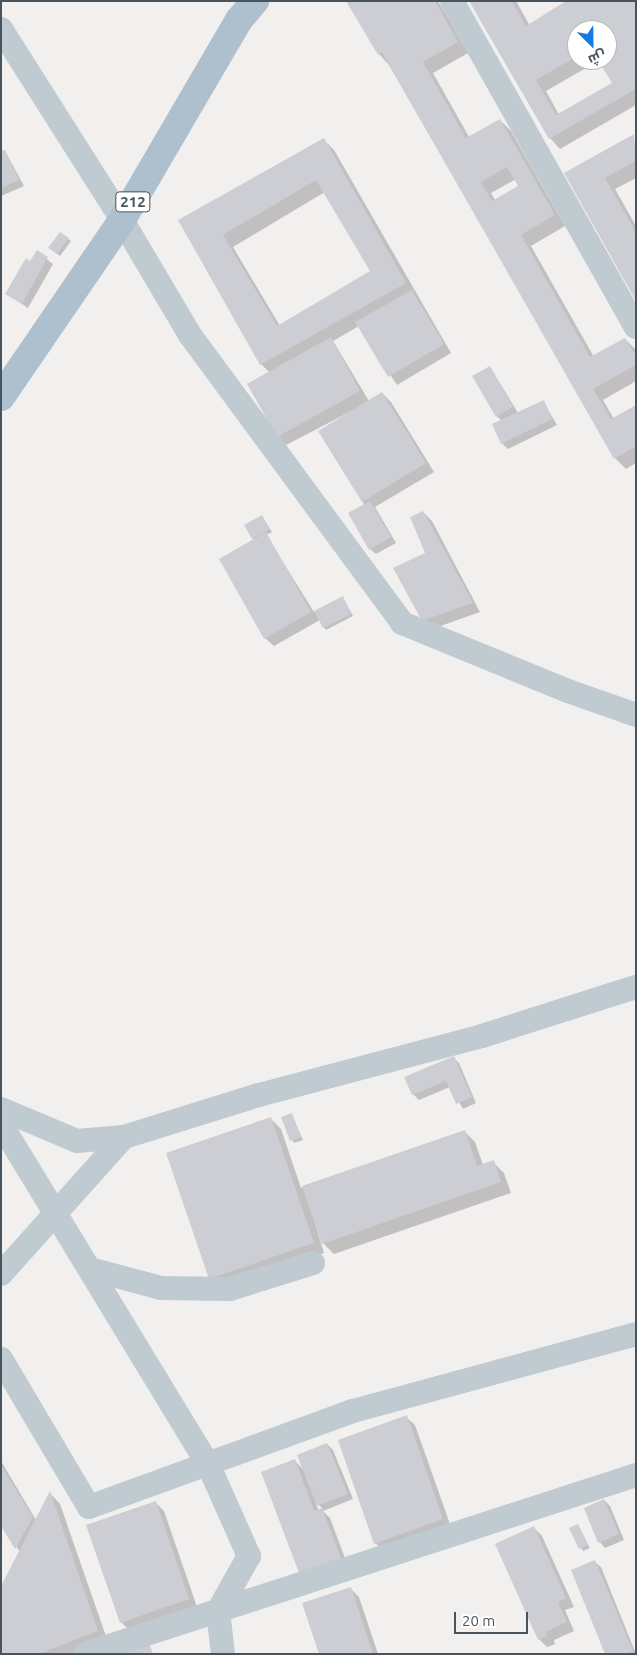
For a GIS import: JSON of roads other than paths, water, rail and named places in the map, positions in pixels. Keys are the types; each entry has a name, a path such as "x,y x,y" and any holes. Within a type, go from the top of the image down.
{"main road":[{"name":"212","path":"1,397 122,220 239,20 255,1"}],"street":[{"path":"452,1 636,326"},
{"path":"1,29 122,220 190,334 402,623 568,691 636,715"},
{"path":"1,1109 77,1141 124,1136 259,1095 482,1036 636,987"},
{"path":"1,1124 208,1464 249,1556 218,1611 223,1654"},
{"path":"1,1274 124,1136"},
{"path":"90,1268 161,1288 230,1289 312,1263"},
{"path":"1,1359 89,1507 353,1411 636,1334"},
{"path":"85,1654 636,1475"}]}
